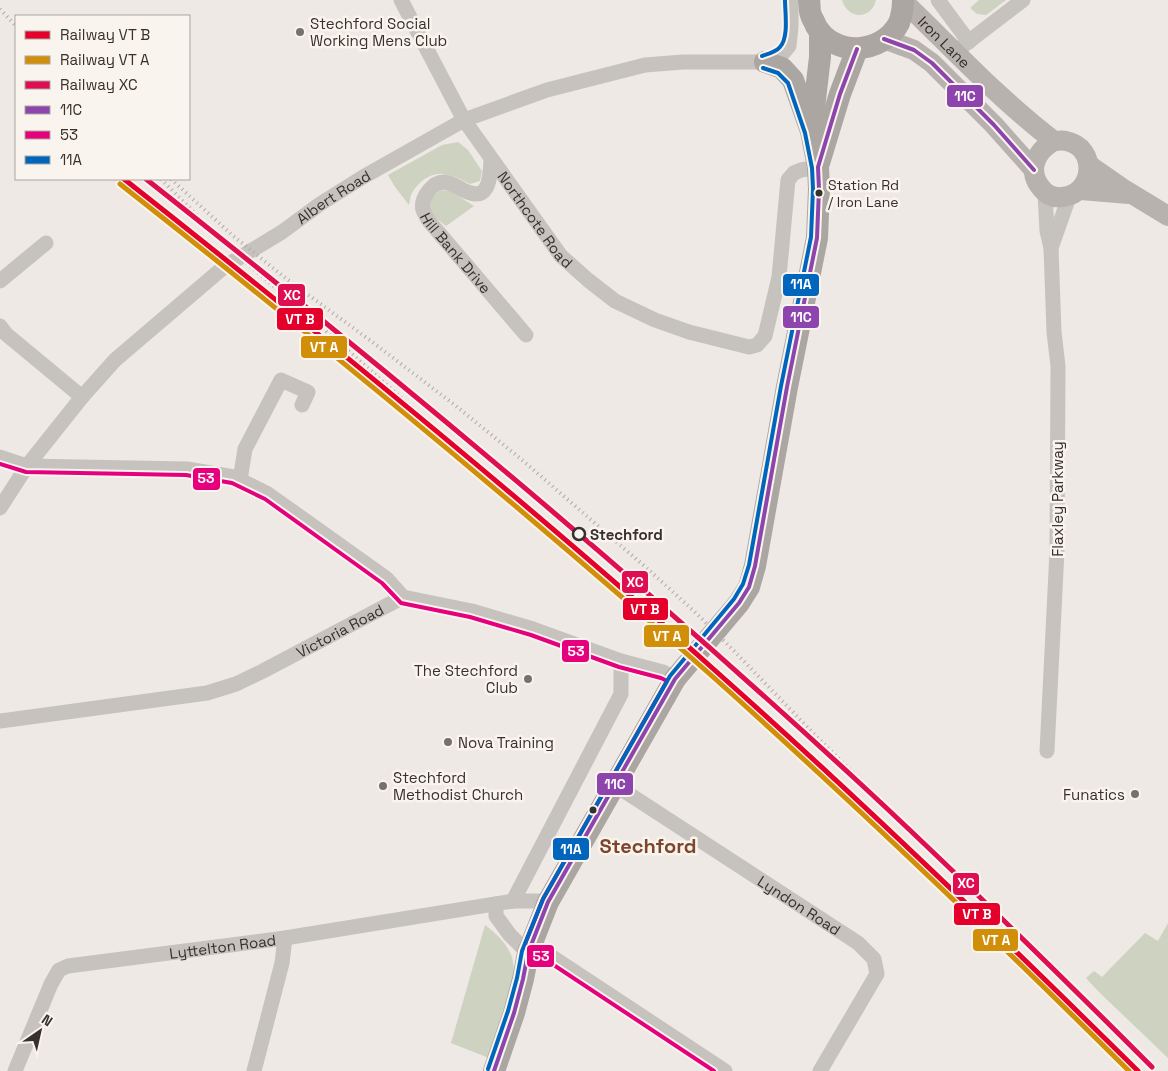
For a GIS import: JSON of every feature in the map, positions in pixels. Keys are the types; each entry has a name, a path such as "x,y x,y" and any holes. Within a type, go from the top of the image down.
{"main road":[{"path":"809,0 811,16 820,32 830,41 844,47 857,49 872,46 884,40 892,32 899,22 903,0"},
{"path":"811,131 820,57 820,32"},
{"path":"818,166 840,94 857,49"},
{"path":"494,1071 514,1013 529,948 548,902 677,676 739,603 749,587 755,566 787,387 817,238 819,188 818,166 811,131 793,80 782,68 765,62"}],"street":[{"name":"Northcote Road","path":"400,0 464,120 561,256 615,301 655,320 689,332 749,347 757,345 765,336 779,276 788,180 794,173 818,166"},
{"path":"765,62 783,53 789,46 792,27 791,0"},
{"name":"Iron Lane","path":"903,0 962,47 1027,120 1054,141"},
{"path":"938,0 962,47 1023,0"},
{"name":"Iron Lane","path":"884,40 914,50 932,63 994,125 1034,170"},
{"name":"Albert Road","path":"0,508 27,466 82,397 115,360 224,267 282,232 320,204 362,177 464,120 547,90 645,65 683,62 765,62"},
{"path":"1075,193 1088,178 1089,165 1084,153 1076,145 1065,141 1054,141 1038,154 1034,170 1035,180 1045,193 1056,198 1075,193 1131,194"},
{"name":"Hill Bank Drive","path":"492,160 491,176 486,189 482,192 473,194 449,183 438,183 424,198 423,209 428,220 526,335"},
{"path":"1089,165 1131,194 1168,216"},
{"name":"Flaxley Parkway","path":"1045,193 1047,231 1051,248 1054,332 1058,366 1057,541 1047,751"},
{"name":"Flaxley Parkway","path":"1051,248 1075,193"},
{"path":"0,281 46,243"},
{"path":"0,326 6,334 82,397"},
{"path":"240,480 245,449 281,380 308,392 302,405"},
{"path":"0,457 27,466 187,469 234,477 268,494 386,578 403,597 472,611 533,629 621,661 677,676"},
{"name":"Victoria Road","path":"0,721 207,693 236,684 263,671 403,597"},
{"path":"513,901 621,694 621,661"},
{"name":"Lyndon Road","path":"615,785 858,943 874,959 877,974 820,1071"},
{"name":"Lyttelton Road","path":"15,1071 51,984 59,970 68,966 285,938 513,901 548,902"},
{"path":"496,904 496,916 510,935 725,1071"},
{"path":"254,1071 282,963 285,938"}],"green space":[{"path":"842,0 876,0 869,11 859,15 849,11"},
{"path":"979,0 1006,0 986,15 977,14 970,8"},
{"path":"458,142 468,150 482,171 480,181 470,184 451,175 439,174 430,176 418,185 411,194 409,205 388,175 442,145"},
{"path":"441,190 450,191 474,206 446,226 433,216 427,206 429,200"},
{"path":"1168,923 1168,1058 1086,978 1094,971 1102,977 1145,933 1158,941"},
{"path":"485,925 504,943 512,957 514,971 507,1005 489,1058 451,1043"}],"railway":[{"path":"0,9 15,25"},
{"path":"162,180 229,248 288,298"},
{"path":"172,180 232,235 288,280 456,406 521,459 650,571 696,613 854,774 1056,968 1155,1071"},
{"path":"315,321 437,430"}],"transit line":[{"name":"11A","path":"762,56 772,53 783,43 786,25 785,0"},
{"name":"11C","path":"884,39 914,50 932,63 994,125 1034,170"},
{"name":"11C","path":"494,1071 514,1013 528,953 548,902 675,679 739,603 749,587 755,566 787,387 817,238 818,167 840,94 857,49"},
{"name":"11A","path":"488,1069 508,1011 522,951 543,899 670,676 734,599 743,584 749,565 781,386 811,237 813,189 812,168 805,133 788,83 778,73 763,68"},
{"path":"125,180 426,422 647,610 773,722 879,820 1138,1071"},
{"path":"120,184 420,426 712,676 923,871 1129,1071"},
{"name":"53","path":"0,464 26,472 186,475 232,483 265,499 382,583 401,603 470,617 531,635 619,667 667,681 543,899 525,944 528,948 714,1071"}],"rail line":[{"name":"XC","path":"147,180 416,397 680,621 890,811 1152,1067"}],"place":[{"name":"Stechford Social Working Mens Club","path":"300,32"},
{"name":"Station Rd / Iron Lane","path":"819,193"},
{"name":"Stechford","path":"579,534"},
{"name":"The Stechford Club","path":"528,679"},
{"name":"Nova Training","path":"448,742"},
{"name":"Stechford Methodist Church","path":"383,786"},
{"name":"Funatics","path":"1135,794"}],"district":[{"name":"Stechford","path":"648,846"}]}
